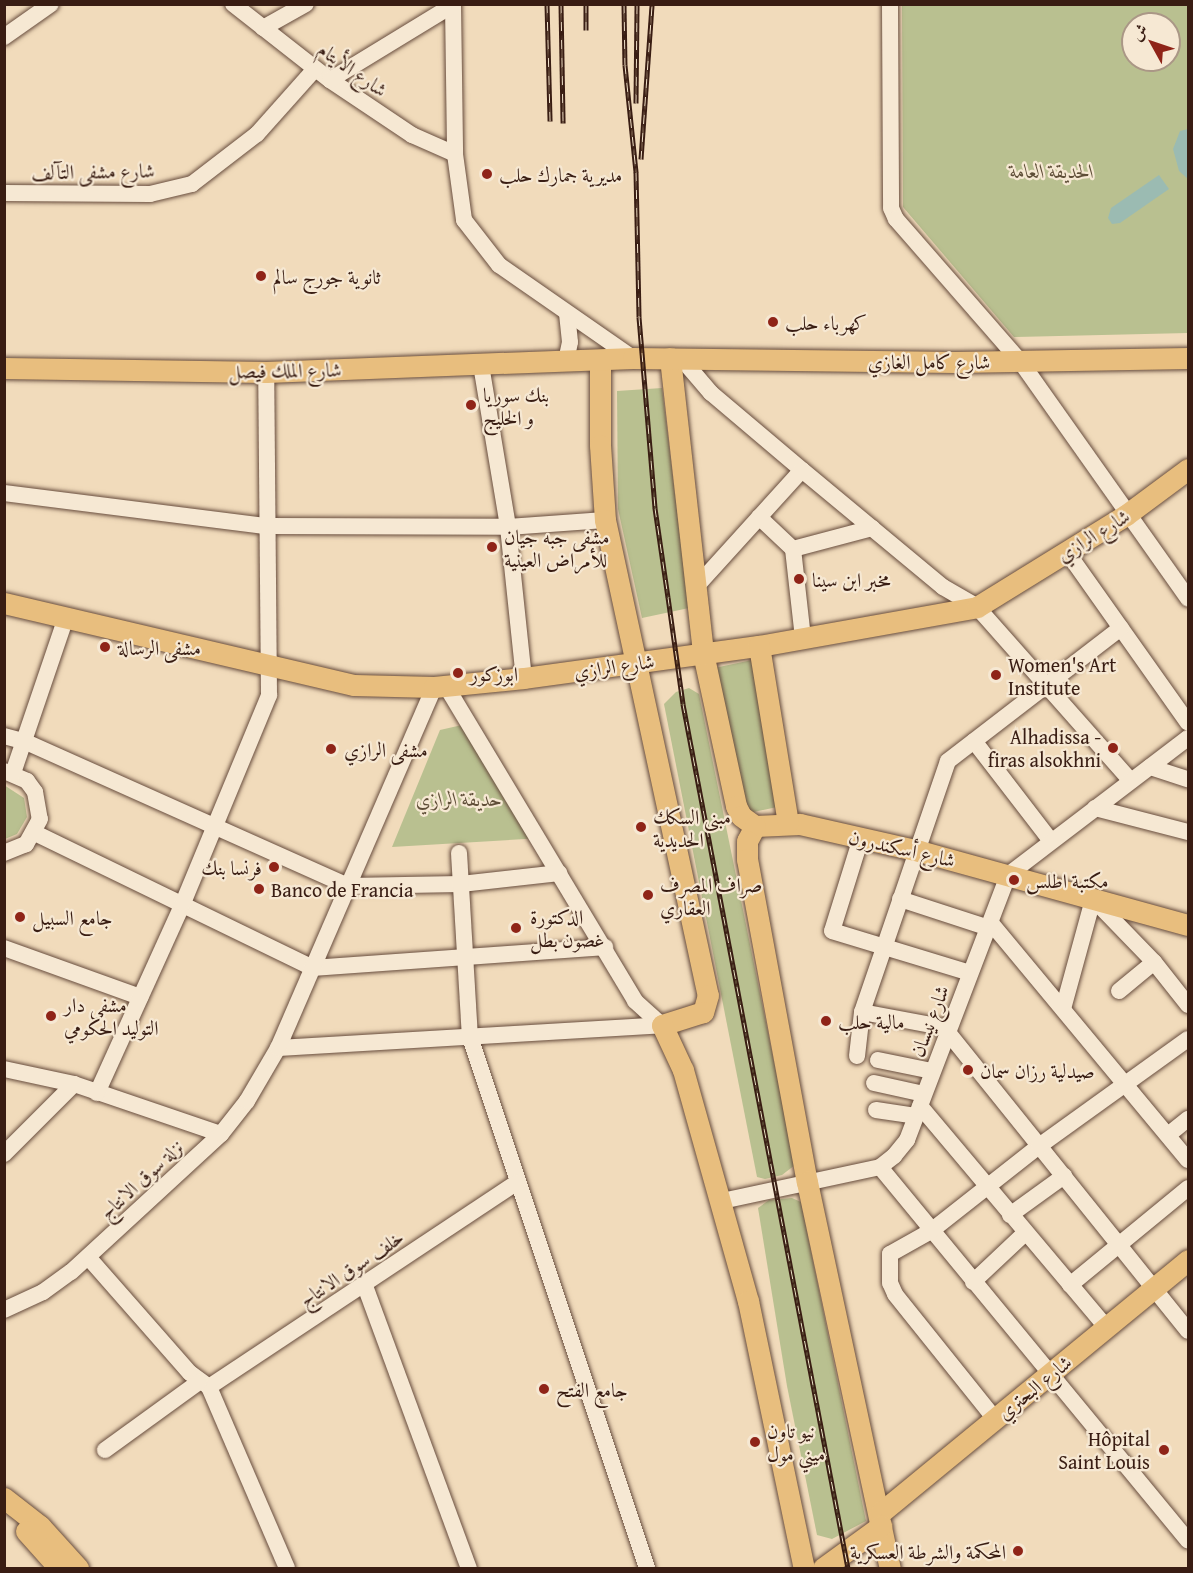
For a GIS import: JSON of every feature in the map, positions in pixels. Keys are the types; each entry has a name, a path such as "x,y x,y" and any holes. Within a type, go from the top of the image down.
{"main road":[{"name":"شارع كامل الغازي","path":"675,358 1020,362 1188,358"},
{"name":"شارع الملك فيصل","path":"4,368 266,372 675,358"},
{"path":"675,358 695,588 703,653 736,806 755,826 747,841 747,859 807,1182 890,1569"},
{"path":"600,361 600,445 605,520 708,995 702,1012 662,1025 679,1060 722,1202 748,1301 804,1569"},
{"name":"شارع الرازي","path":"4,603 354,685 440,687 524,678 759,646 977,607 1126,515 1188,469"},
{"path":"759,646 788,823"},
{"name":"شارع أسكندرون","path":"755,826 788,823 919,851 1188,925"},
{"name":"شارع البحتري","path":"823,1569 881,1526 995,1419 1188,1260"},
{"path":"4,1498 40,1526 78,1569"},
{"path":"4,1514 59,1569"},
{"path":"843,1569 881,1526"}],"street":[{"path":"4,37 51,4"},
{"name":"شارع الأيتام","path":"233,4 330,80 412,135 455,154"},
{"path":"264,28 306,4"},
{"path":"890,4 891,208 896,219 1020,362 1126,515 1188,598"},
{"path":"330,80 453,5"},
{"path":"453,5 455,154 464,220 499,265 633,358"},
{"name":"شارع مشفى التآلف","path":"4,193 150,194 192,184 257,134 315,69"},
{"path":"566,362 570,342 567,314"},
{"path":"675,358 711,393 943,587 977,607 1131,781"},
{"path":"481,364 508,527 524,678"},
{"path":"97,1093 183,903 269,695 271,665 266,372"},
{"path":"695,588 802,470"},
{"path":"4,493 267,526 508,527 605,520"},
{"path":"759,517 793,549 802,638"},
{"path":"793,549 872,528"},
{"path":"1067,552 1188,723"},
{"path":"4,853 26,844 35,833 40,819 35,792 9,772 26,741 66,617"},
{"path":"857,1056 862,1012 883,944 919,851 948,760 1121,628"},
{"path":"440,687 605,947 635,1001 662,1025"},
{"name":"نزلة سوق الانتاج","path":"4,1310 43,1292 88,1257 221,1134 247,1101 278,1048 348,886 440,687"},
{"path":"4,735 26,741 348,886 461,884 559,873"},
{"path":"1008,875 1188,738"},
{"path":"974,741 1051,841"},
{"path":"1150,767 1188,779"},
{"path":"1095,808 1188,832"},
{"path":"35,833 313,968 605,947"},
{"path":"861,838 832,931 883,944 970,973"},
{"path":"459,853 470,1037 516,1183 647,1569"},
{"name":"شارع نيسان","path":"880,1167 907,1140 947,1029 1008,875"},
{"path":"900,899 990,925 1188,1160"},
{"path":"1093,899 1154,962 1188,1005"},
{"path":"1063,1009 1093,899"},
{"path":"4,948 140,997"},
{"path":"1119,991 1154,962"},
{"path":"862,1012 947,1029 1188,1331"},
{"path":"278,1048 662,1025"},
{"path":"995,1419 892,1289 890,1254 931,1231 1039,1146 1188,1039"},
{"path":"878,1060 932,1071"},
{"path":"4,1068 74,1084 221,1134"},
{"path":"874,1083 920,1105 987,1188 1107,1328"},
{"path":"4,1154 74,1084"},
{"path":"876,1110 920,1105"},
{"path":"1168,1135 1188,1119"},
{"path":"722,1202 880,1167 1188,1541"},
{"path":"1010,1215 1064,1176"},
{"name":"خلف سوق الانتاج","path":"105,1450 204,1384 365,1286 516,1183"},
{"path":"1070,1285 1188,1188"},
{"path":"973,1282 1025,1233"},
{"path":"88,1257 204,1384 287,1569"},
{"path":"365,1286 469,1569"}],"green space":[{"name":"الحديقة العامة","path":"902,5 1188,5 1188,333 1014,337 903,207"},
{"path":"662,388 689,608 642,618 618,509 617,391"},
{"path":"752,660 783,806 748,813 717,667"},
{"path":"689,688 699,694 795,1165 782,1175 765,1179 757,1177 664,704 676,692"},
{"name":"حديقة الرازي","path":"462,725 542,838 392,847 440,730"},
{"path":"4,785 24,798 27,817 17,834 5,839"},
{"path":"792,1198 801,1202 866,1521 832,1539 817,1535 787,1386 758,1208 769,1200"}],"water":[{"path":"1188,129 1188,179 1179,171 1173,149 1180,131"},
{"path":"1159,175 1169,189 1120,223 1112,224 1108,218 1111,208"}],"railway":[{"path":"547,4 550,121"},
{"path":"561,4 563,123"},
{"path":"586,4 586,30"},
{"path":"624,4 625,65 636,172 639,317 655,508 683,704 848,1568"},
{"path":"636,103 637,4"},
{"path":"641,159 652,4"}],"place":[{"name":"مديرية جمارك حلب","path":"487,174"},
{"name":"ثانوية جورج سالم","path":"261,276"},
{"name":"كهرباء حلب","path":"773,322"},
{"name":"بنك سوريا و الخليج","path":"471,405"},
{"name":"مشفى جبه جيان للأمراض العينية","path":"492,547"},
{"name":"مخبر ابن سينا","path":"799,579"},
{"name":"مشفى الرسالة","path":"105,647"},
{"name":"ابوزكور","path":"458,673"},
{"name":"Women's Art Institute","path":"996,675"},
{"name":"Alhadissa - firas alsokhni","path":"1113,748"},
{"name":"مشفى الرازي","path":"331,749"},
{"name":"مبنى السكك الحديدية","path":"641,827"},
{"name":"فرنسا بنك","path":"274,867"},
{"name":"مكتبة اطلس","path":"1014,880"},
{"name":"Banco de Francia","path":"259,889"},
{"name":"صراف المصرف العقاري","path":"648,895"},
{"name":"جامع السبيل","path":"20,917"},
{"name":"الدكتورة غصون بطل","path":"516,928"},
{"name":"مشفى دار التوليد الحكومي","path":"51,1016"},
{"name":"مالية حلب","path":"826,1021"},
{"name":"صيدلية رزان سمان","path":"968,1070"},
{"name":"جامع الفتح","path":"544,1389"},
{"name":"نيو تاون ميني مول","path":"755,1442"},
{"name":"Hôpital Saint Louis","path":"1164,1450"},
{"name":"المحكمة والشرطة العسكرية","path":"1018,1551"}]}
